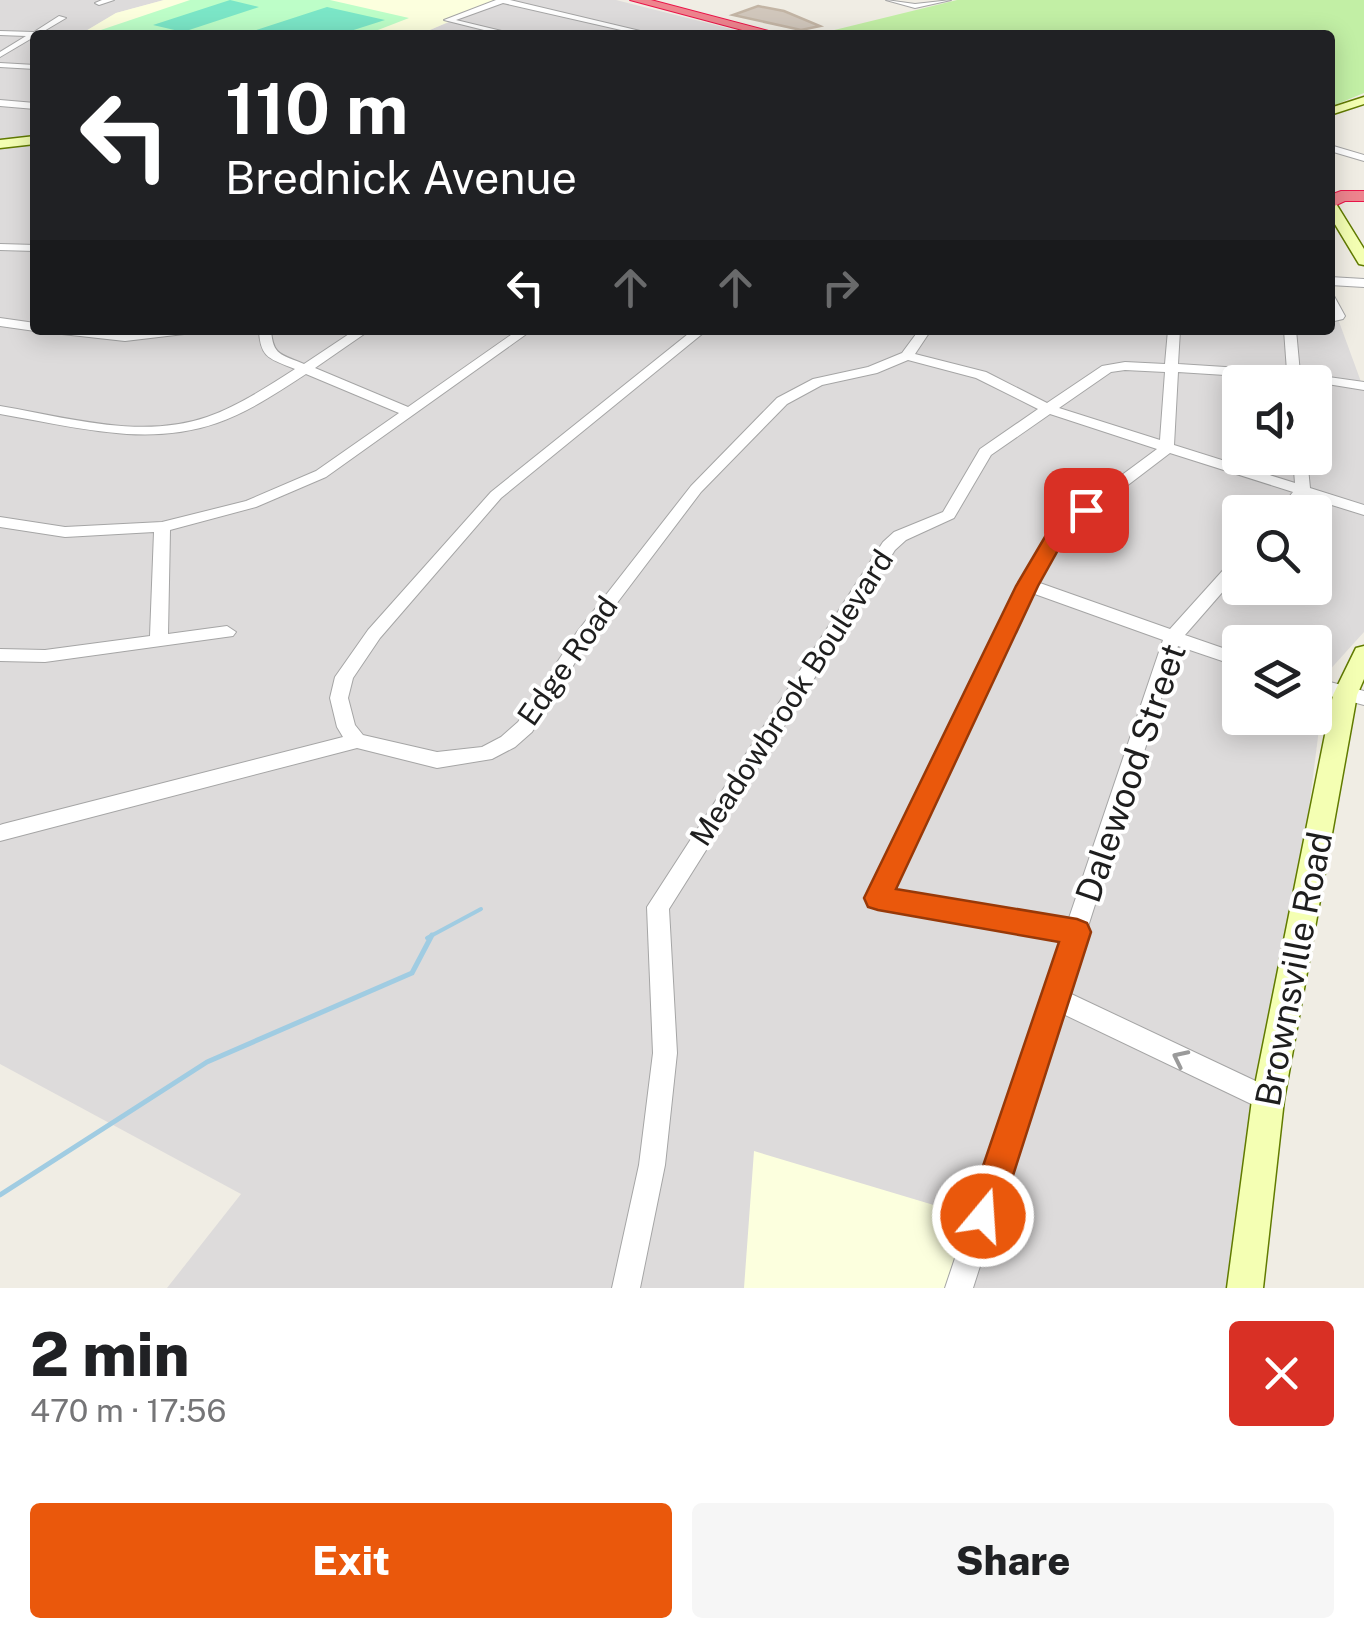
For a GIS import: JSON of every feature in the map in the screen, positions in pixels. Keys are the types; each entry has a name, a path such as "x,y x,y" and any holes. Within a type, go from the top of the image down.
{"highway":[{"path":"636,0 757,30"},
{"path":"1335,187 1364,195"},
{"path":"1335,200 1341,196 1364,195"}],"main road":[{"path":"1335,110 1364,100"},
{"path":"0,144 30,141"},
{"path":"1335,222 1362,256"},
{"name":"Brownsville Road","path":"1244,1288 1268,1100 1364,654"}],"street":[{"path":"99,3 110,0"},
{"path":"492,30 448,20 502,0 635,30"},
{"path":"890,0 915,6 946,0"},
{"path":"42,30 62,18"},
{"path":"600,30 614,24"},
{"path":"0,32 30,34"},
{"path":"0,55 30,37"},
{"path":"0,65 30,66"},
{"path":"0,103 30,106"},
{"path":"1335,149 1364,158"},
{"path":"0,247 30,248"},
{"path":"1335,281 1364,282"},
{"path":"3,326 30,327"},
{"path":"123,335 158,335"},
{"path":"265,335 272,355 300,370 408,412"},
{"path":"0,410 127,428 193,426 235,409 356,335"},
{"path":"0,522 65,532 162,527 251,504 320,474 519,335"},
{"path":"357,741 346,727 339,698 344,677 374,634 496,495 695,335"},
{"path":"922,335 907,356 981,375 1048,408 1364,510"},
{"path":"1077,932 878,898 1027,586 1059,530 1167,448 1174,335"},
{"path":"1290,335 1293,365"},
{"name":"Edge Road","path":"3,833 357,741 437,760 485,754 508,742 525,728 583,636 696,489 782,402 818,382 872,370 907,356"},
{"name":"Meadowbrook Boulevard","path":"626,1288 652,1165 665,1053 658,907 878,559 900,536 949,515 985,452 1107,369 1222,372"},
{"name":"Meadowbrook Boulevard","path":"1332,382 1364,386"},
{"path":"1299,495 1303,490 1302,475"},
{"path":"159,642 162,527"},
{"name":"Dalewood Street","path":"959,1288 1172,638 1222,582"},
{"path":"1027,586 1222,654"},
{"path":"0,656 45,656 227,632"},
{"path":"1055,998 1268,1100"}],"shaded area":[{"path":"0,0 164,0 116,13 87,30 30,30 30,335 1335,335 1335,311 1364,390 1364,632 1332,667 1332,625 1222,625 1222,735 1318,735 1248,1288 167,1288 241,1194 0,1064"},
{"path":"164,0 498,0 430,30 87,30 116,13"},
{"path":"506,0 616,0 735,30 429,30"},
{"path":"754,1151 967,1215 946,1288 744,1288"}],"green space":[{"path":"190,0 330,0 409,18 378,30 101,30"},
{"path":"230,0 259,7 189,30 153,25"},
{"path":"957,0 1364,0 1364,93 1335,105 1335,30 834,30"},
{"path":"327,7 385,20 354,30 256,30"}],"building":[{"path":"758,6 784,11 820,26 801,30 733,15"}],"waterway":[{"path":"432,935 481,909"},
{"path":"0,1195 207,1062 412,973 432,935"},
{"path":"427,938 432,935"}],"route":[{"path":"983,1216 1077,932 878,898 1027,586 1059,530 1086,510"}]}
